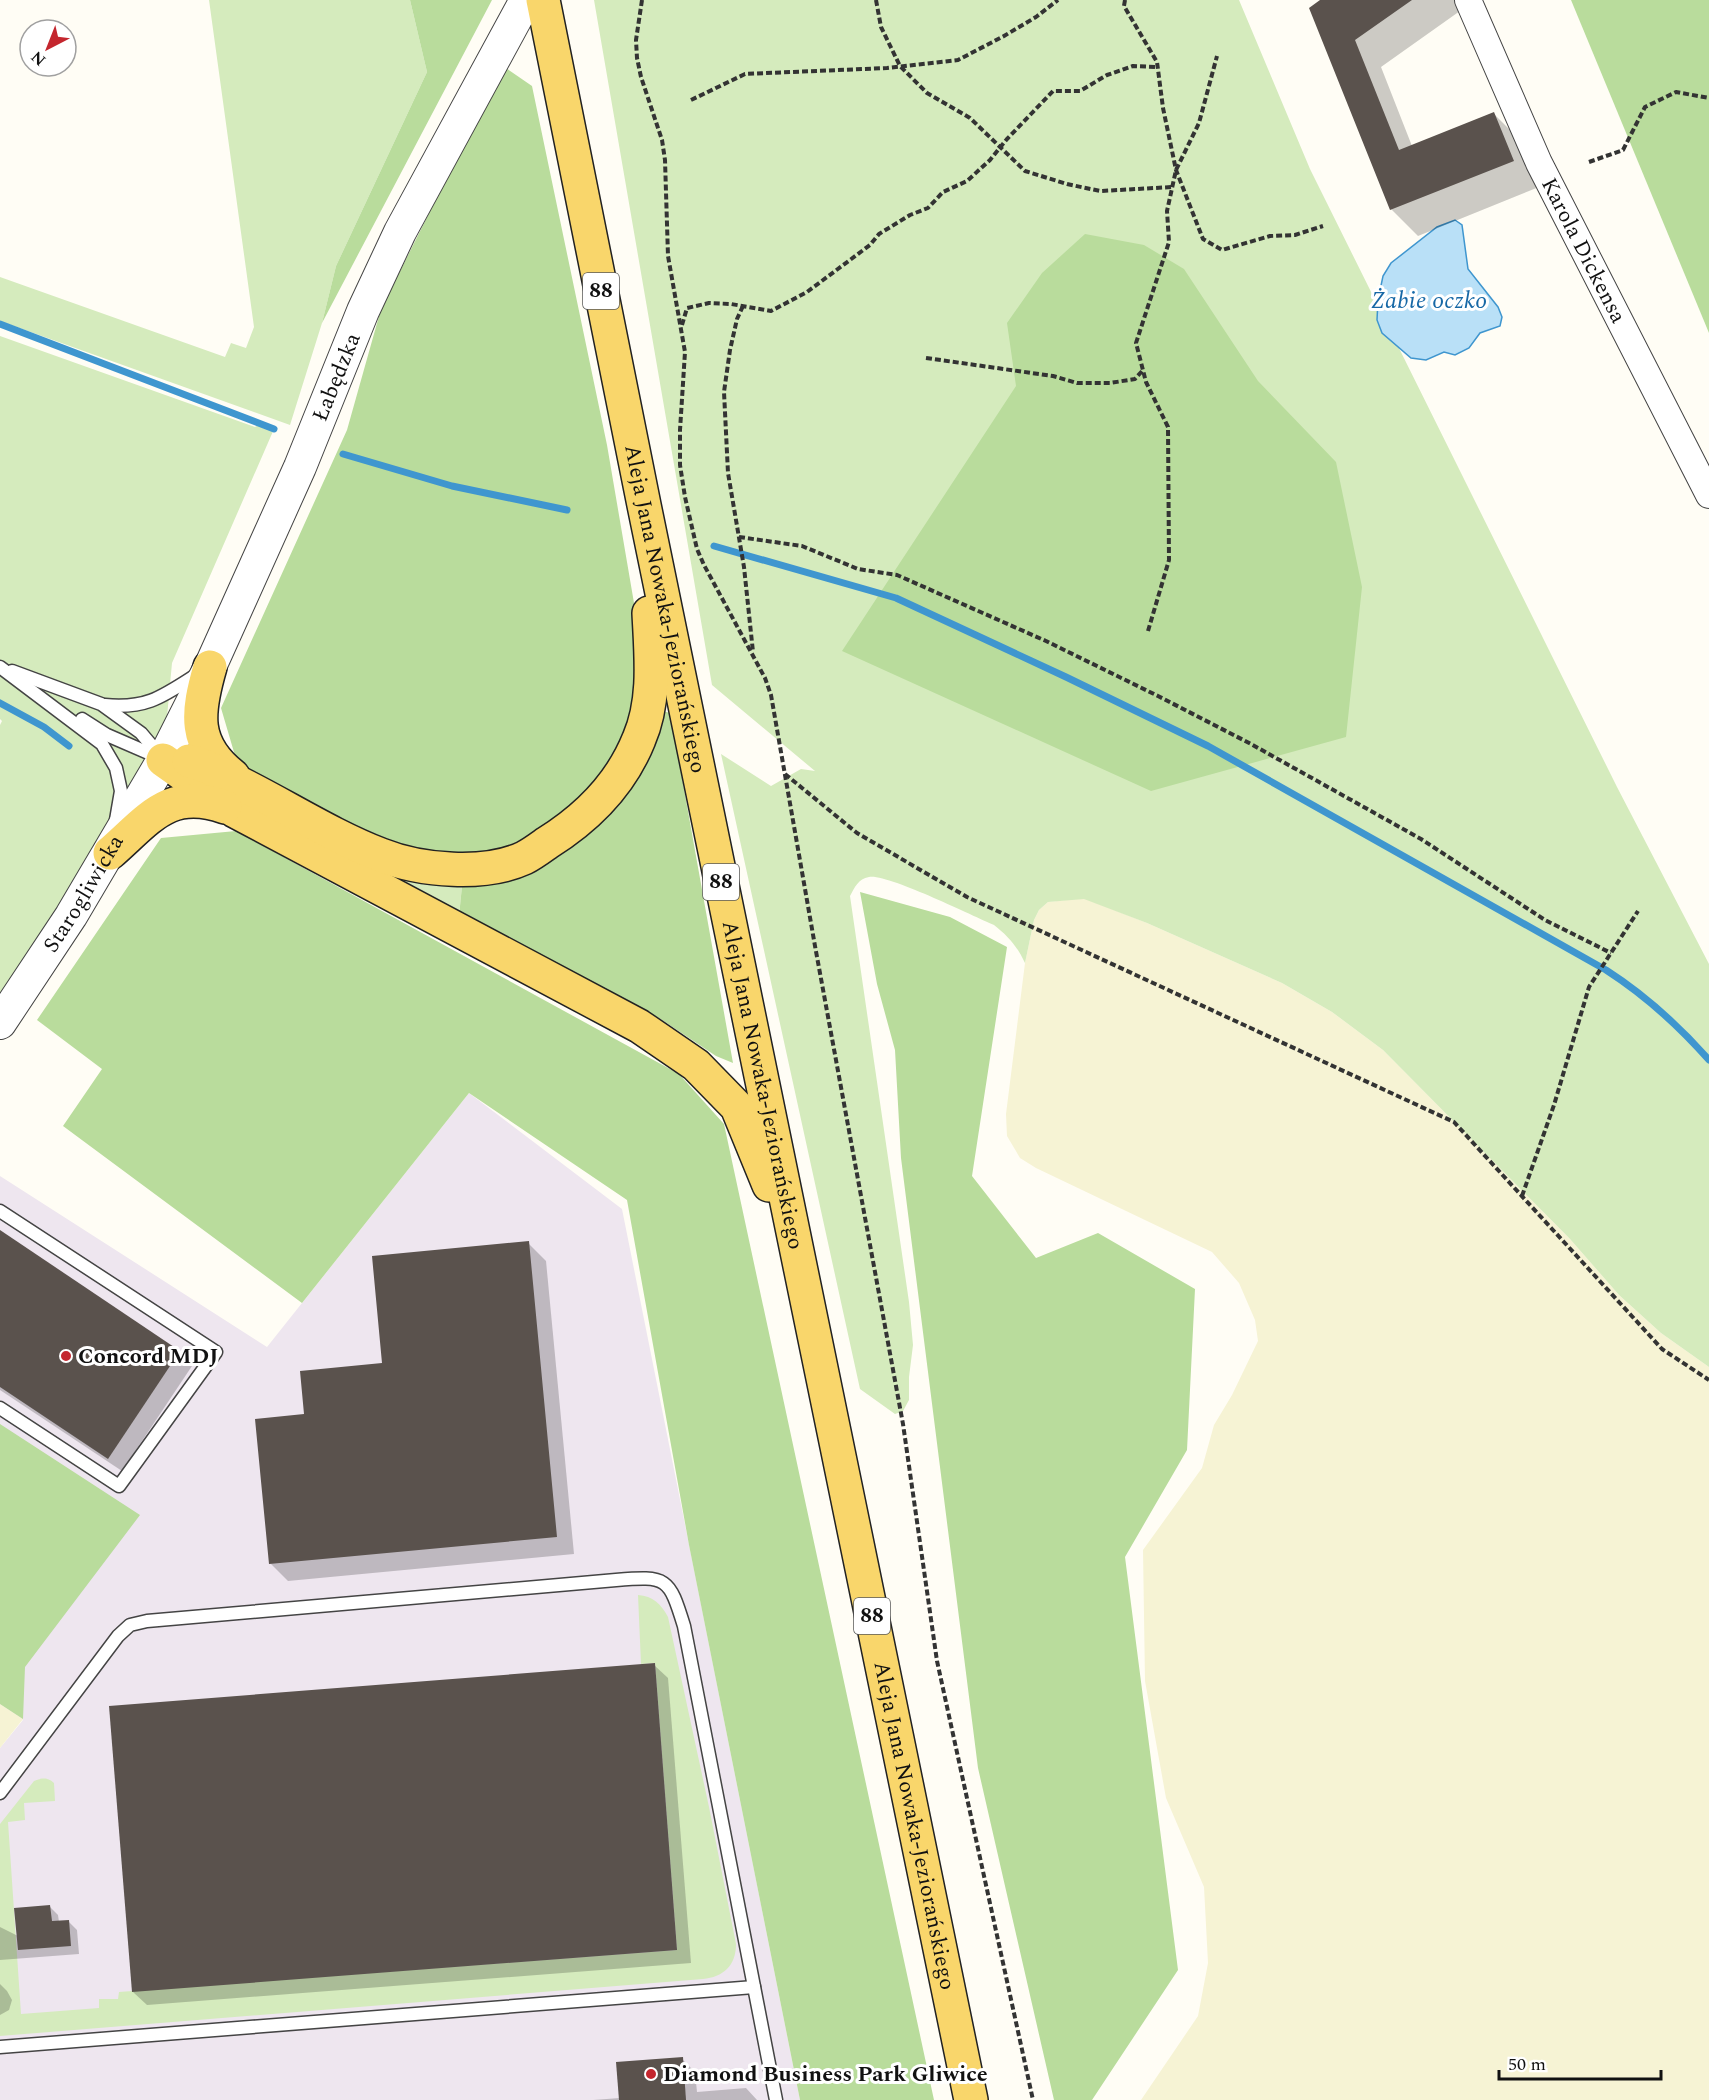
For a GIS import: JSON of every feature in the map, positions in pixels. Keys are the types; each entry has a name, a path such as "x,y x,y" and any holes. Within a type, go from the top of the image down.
{"main road":[{"name":"Aleja Jana Nowaka-Jeziorańskiego","path":"543,0 970,2100"},
{"path":"110,853 158,811 178,802 195,800 241,799 382,856 420,867 457,870 491,866 523,858 556,837 603,799 639,739 647,710 652,668 644,505"},
{"path":"210,667 200,701 201,727 208,750 241,799"},
{"path":"164,760 241,799 639,1026 696,1065 737,1107 799,1260"}],"street":[{"name":"Łabędzka","path":"164,760 210,667 300,467 363,311 400,232 526,0"},
{"name":"Karola Dickensa","path":"1468,0 1539,163 1709,495"},
{"name":"Starogliwicka","path":"0,1023 71,916 164,760"}],"lane":[{"path":"0,667 101,704 129,707 147,703 168,693 210,667"},
{"path":"0,667 107,735 164,760"},
{"path":"0,667 102,744 116,768 122,791 110,853"},
{"path":"101,704 141,733 164,760"},
{"path":"0,1211 216,1352 119,1486 0,1408"},
{"path":"0,1792 118,1636 130,1625 157,1620 592,1582 659,1579 670,1587 684,1626 776,2100"},
{"path":"0,2047 754,1987"}],"path":[{"path":"642,0 636,40 637,58 648,102 662,140 665,160 668,256 686,352 680,430 680,465 685,497 697,549 754,656 771,695 903,1424 938,1661 1033,2100"},
{"path":"876,0 881,27 900,66 927,93 970,118 1025,171 1100,191 1172,188"},
{"path":"690,100 745,74 900,66 958,60 1020,27 1058,0"},
{"path":"1125,0 1124,6 1157,62 1163,108 1176,170 1203,239 1222,250 1270,236 1294,235 1323,226"},
{"path":"1148,631 1169,560 1168,427 1146,382 1136,343 1169,242 1167,211 1176,170 1199,123 1217,56"},
{"path":"682,327 687,308 709,303 771,311 807,292 870,244 879,234 910,214 928,208 943,192 967,182 1053,91 1080,91 1107,75 1132,66 1158,67"},
{"path":"1589,162 1623,150 1645,106 1676,93 1709,98"},
{"path":"743,306 737,319 730,350 724,392 728,473 739,537 754,656"},
{"path":"926,358 1053,376 1077,383 1110,383 1135,379 1143,370"},
{"path":"739,537 802,546 858,569 897,575 1046,641 1158,696 1280,761 1421,839 1545,920 1611,953"},
{"path":"785,773 857,833 967,897 1454,1122 1662,1349 1709,1380"},
{"path":"1522,1196 1554,1105 1589,987 1638,911"}],"shaded area":[{"path":"1084,898 1147,923 1282,983 1332,1012 1383,1050 1570,1239 1619,1295 1661,1333 1709,1367 1709,2100 1141,2100 1198,2016 1208,1963 1204,1887 1166,1798 1145,1681 1143,1550 1202,1468 1214,1425 1232,1395 1258,1341 1255,1320 1239,1283 1212,1252 1036,1168 1020,1158 1007,1136 1006,1114 1025,963 1034,920 1039,910 1048,902"},
{"path":"469,1093 622,1209 800,2100 0,2100 0,1748 23,1720 0,1704 0,1176 267,1347"},
{"path":"0,1704 23,1719 0,1748"}],"green space":[{"path":"209,0 410,0 427,72 336,266 322,323 290,425 0,321 0,277 225,357 231,343 246,348 254,327"},
{"path":"410,0 492,0 322,323 336,266 427,72"},
{"path":"594,0 1239,0 1310,169 1617,787 1709,964 1709,1367 1661,1333 1619,1295 1570,1239 1383,1050 1332,1012 1282,983 1147,923 1084,899 1048,902 1039,910 1034,920 1025,963 1012,942 994,925 910,888 869,877 859,882 850,896 909,1302 913,1345 909,1400 903,1411 895,1414 860,1389 721,754 771,786 801,769 815,771 712,685"},
{"path":"1571,0 1709,0 1709,333"},
{"path":"503,66 532,86 607,445 640,638 636,713 609,768 556,823 509,847 467,855 409,850 272,790 236,759 221,708 347,430 381,309"},
{"path":"1085,234 1144,245 1184,269 1258,381 1336,462 1362,587 1346,737 1151,791 842,651 1016,386 1007,323 1042,273"},
{"path":"0,336 255,427 260,424 274,429 172,663 163,760 0,1023 0,725 2,721 0,719"},
{"path":"663,711 670,713 674,733 733,1063 716,1056 659,1018 459,916 463,876 514,870"},
{"path":"200,772 463,876 459,916"},
{"path":"236,831 679,1074 724,1124 934,2100 800,2100 689,1545 627,1200 469,1093 302,1303 63,1126 102,1069 37,1020 161,838"},
{"path":"860,892 950,917 1007,947 972,1176 1036,1258 1098,1233 1195,1289 1187,1450 1125,1557 1178,1970 1092,2100 1054,2100 978,1768 901,1158 895,1050 877,984"},
{"path":"0,1424 140,1515 25,1667 23,1719 0,1704"},
{"path":"638,1595 656,1601 668,1617 736,1944 734,1958 722,1973 703,1979 0,2036 0,1824 34,1781 42,1779 54,1783 55,1801 24,1803 25,1820 8,1822 21,2014 99,2008 99,1999 118,1999 119,1992 677,1950 655,1663 641,1664"}],"water":[{"name":"Żabie oczko","path":"1455,220 1462,225 1468,269 1498,307 1502,317 1500,326 1480,333 1469,348 1455,355 1444,352 1426,360 1411,358 1382,333 1377,320 1383,276 1391,263 1437,227"}],"building":[{"path":"1320,0 1412,0 1355,40 1399,150 1494,112 1514,161 1390,210 1309,8"},
{"path":"0,1230 180,1351 108,1459 0,1387"},
{"path":"529,1241 557,1537 269,1564 255,1419 304,1414 300,1371 382,1363 372,1256"},
{"path":"655,1663 677,1950 132,1992 109,1706"},
{"path":"50,1905 52,1921 69,1920 71,1946 18,1950 14,1908"},
{"name":"Diamond Business Park Gliwice","path":"683,2057 686,2100 619,2100 616,2062"}],"waterway":[{"path":"0,324 274,429"},
{"path":"343,454 452,486 567,510"},
{"path":"714,546 896,598 1208,746 1606,970 1660,1011 1709,1060"},
{"path":"0,703 44,727 69,746"}],"place":[{"name":"Concord MDJ","path":"66,1356"},
{"name":"Diamond Business Park Gliwice","path":"651,2074"}]}
